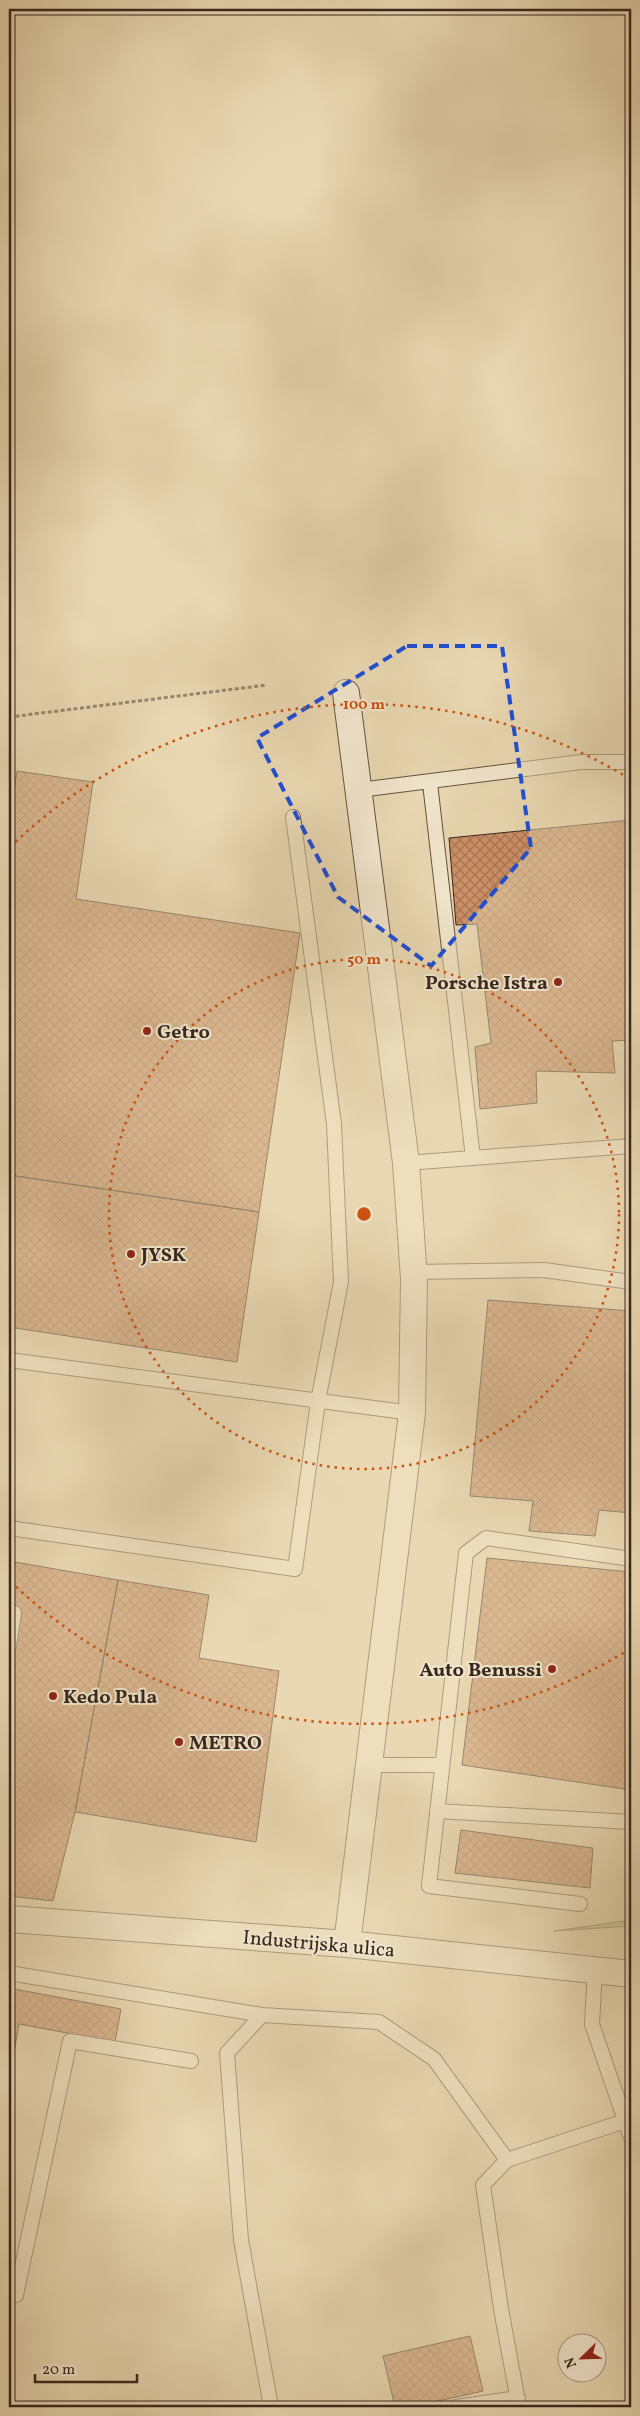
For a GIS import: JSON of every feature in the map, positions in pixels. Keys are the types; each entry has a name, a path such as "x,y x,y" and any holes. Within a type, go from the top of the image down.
{"street":[{"path":"346,693 406,1164 413,1272 412,1413 347,1944"},
{"name":"Industrijska ulica","path":"9,1919 347,1944 630,1973"}],"lane":[{"path":"358,790 430,783 581,762 631,762"},
{"path":"430,783 473,1158"},
{"path":"9,1528 295,1569 318,1401 341,1282 334,1124 293,817"},
{"path":"406,1164 631,1146"},
{"path":"413,1272 544,1270 631,1282"},
{"path":"9,1360 412,1413"},
{"path":"580,1904 429,1886 466,1553 486,1538 631,1559"},
{"path":"9,1646 14,1613"},
{"path":"369,1765 442,1765"},
{"path":"437,1811 631,1822"},
{"path":"595,1970 592,2024 631,2138"},
{"path":"9,1973 262,2015 379,2022 434,2059 507,2160"},
{"path":"262,2015 227,2053 241,2240 271,2407"},
{"path":"9,2294 16,2295 70,2041 191,2062"},
{"path":"456,2407 519,2403 501,2309 482,2185 507,2160 625,2121"}],"path":[{"path":"9,717 267,685"}],"highlighted area":[{"path":"407,646 502,646 531,848 431,966 338,897 257,738"}],"green space":[{"path":"631,1920 631,1926 554,1931"}],"building":[{"name":"Getro","path":"17,771 93,782 76,899 300,933 259,1212 9,1175 9,825"},
{"name":"Porsche Istra","path":"631,820 631,1040 612,1041 615,1073 536,1071 537,1103 480,1109 475,1047 491,1043 477,924 456,925 449,838"},
{"name":"JYSK","path":"9,1175 259,1212 237,1362 9,1327"},
{"path":"488,1300 631,1311 631,1513 599,1510 595,1536 529,1531 533,1501 470,1496"},
{"name":"Auto Benussi","path":"487,1558 631,1572 631,1790 462,1765"},
{"name":"Kedo Pula","path":"9,1561 118,1580 75,1812 53,1901 9,1896"},
{"name":"METRO","path":"118,1580 209,1595 199,1658 279,1671 256,1842 75,1812"},
{"path":"461,1830 593,1848 590,1888 455,1873"},
{"path":"9,1988 121,2009 115,2042 19,2024 9,2081"},
{"path":"470,2336 483,2391 411,2407 395,2407 383,2356"}],"place":[{"name":"Porsche Istra","path":"558,982"},
{"name":"Getro","path":"147,1031"},
{"name":"JYSK","path":"131,1254"},
{"name":"Auto Benussi","path":"552,1669"},
{"name":"Kedo Pula","path":"53,1696"},
{"name":"METRO","path":"179,1742"}]}
